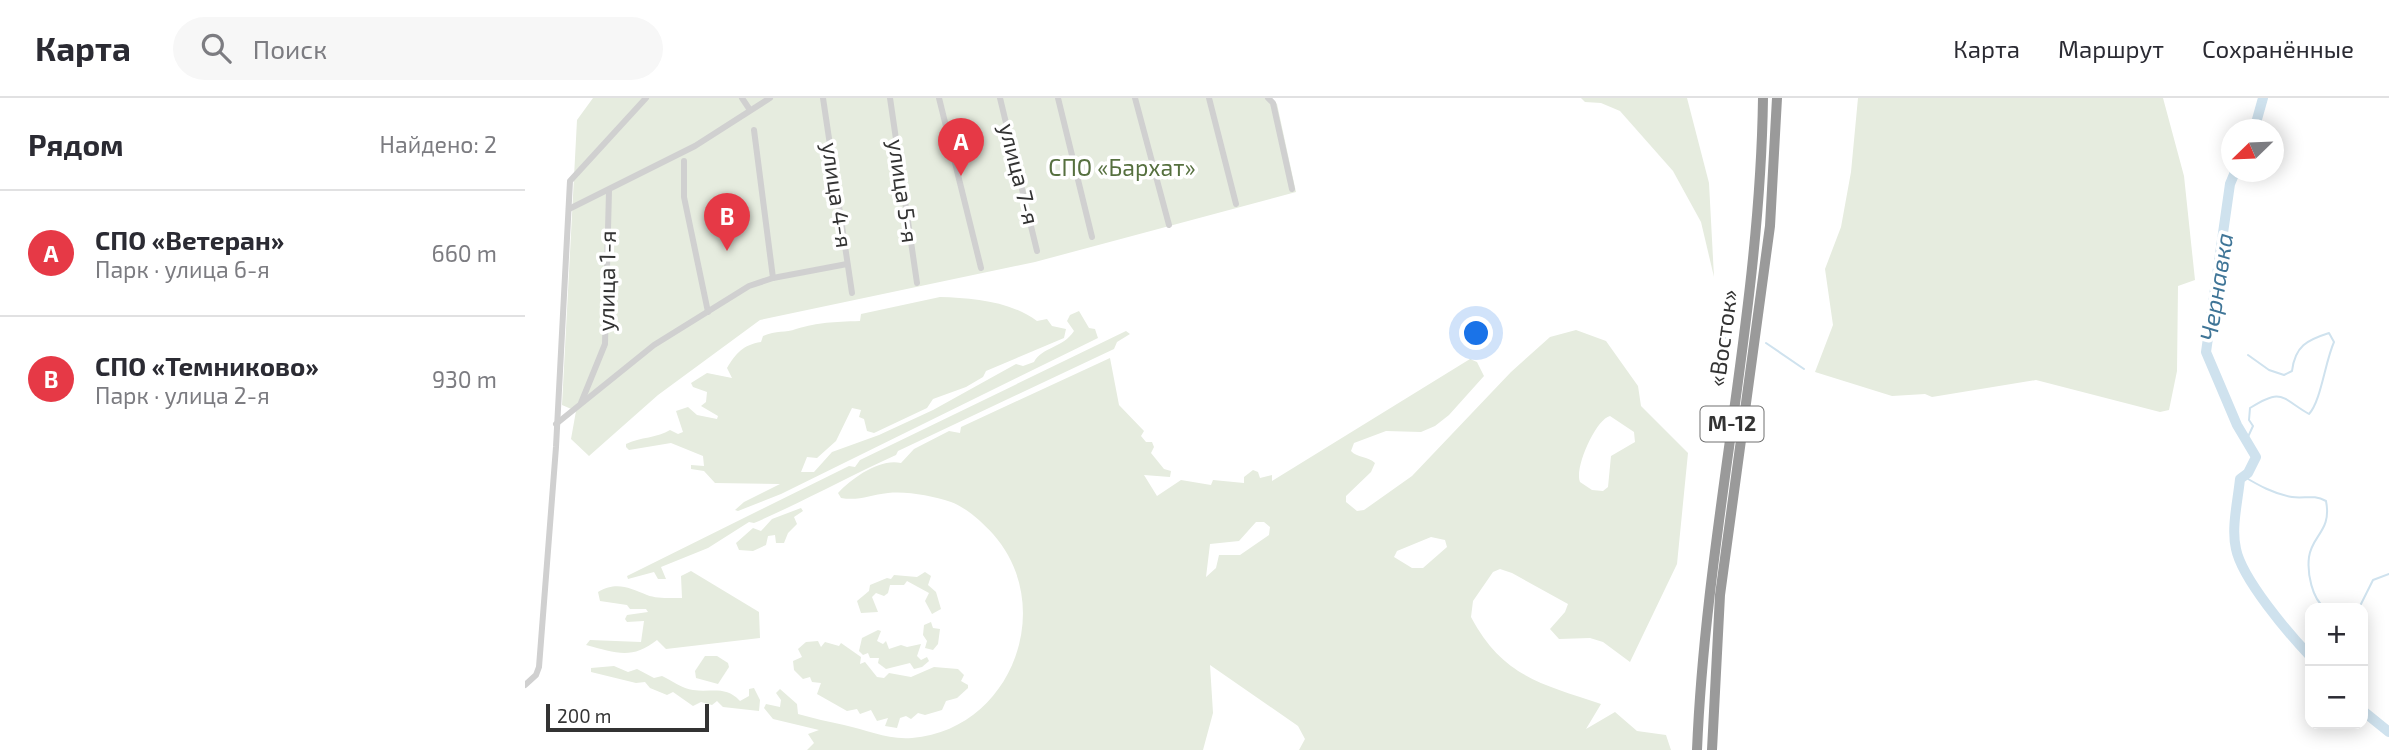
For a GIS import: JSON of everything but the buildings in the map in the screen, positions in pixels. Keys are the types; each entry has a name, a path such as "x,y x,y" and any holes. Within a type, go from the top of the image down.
{"highway":[{"name":"«Восток»","path":"1697,750 1709,586 1753,272 1763,98"},
{"name":"«Восток»","path":"1712,750 1720,595 1769,226 1777,98"}],"street":[{"path":"525,685 536,675 539,667 571,181 646,98"},
{"path":"742,98 750,110"},
{"path":"569,209 695,146 770,98"},
{"name":"улица 4-я","path":"823,98 852,293"},
{"name":"улица 5-я","path":"890,98 917,283"},
{"path":"939,98 981,268"},
{"name":"улица 7-я","path":"1000,98 1037,251"},
{"path":"1058,98 1092,237"},
{"path":"1135,98 1170,225"},
{"path":"1209,98 1236,204"},
{"path":"1271,100 1292,189"},
{"path":"754,130 773,278"},
{"path":"684,162 684,197 708,312"},
{"name":"улица 1-я","path":"579,408 605,344 609,191"},
{"path":"556,424 579,408 638,357 749,286 773,278 846,264"}],"green space":[{"name":"СПО «Бархат»","path":"593,98 1271,98 1277,104 1296,192 1035,262 760,320 658,395 589,456 571,439 576,411 562,405 577,120"},
{"path":"1581,98 1687,98 1709,183 1714,277 1701,222 1673,171 1620,111 1601,103 1585,102"},
{"path":"1858,98 2163,98 2184,176 2195,280 2178,286 2177,371 2169,410 2160,412 2036,380 1932,397 1925,394 1892,396 1815,372 1833,325 1825,269 1841,227 1851,172"},
{"path":"940,297 990,302 1015,309 1037,321 1047,319 1052,326 1066,329 1064,338 986,371 983,377 966,387 933,399 927,408 874,433 867,431 864,419 859,417 861,410 852,408 836,441 817,458 807,457 801,472 814,472 832,452 879,435 933,410 1016,364 1023,366 1034,362 1042,353 1064,341 1074,331 1067,321 1070,315 1079,311 1089,328 1095,329 1098,338 781,494 738,511 735,510 744,502 780,484 715,483 704,471 691,469 691,465 704,466 703,456 671,443 629,450 626,447 626,444 631,442 670,430 678,434 683,432 676,411 688,407 697,415 717,419 718,416 701,406 706,402 707,392 693,387 691,383 707,373 732,378 727,368 734,358 741,350 761,342 763,336 819,324 860,321 861,314"},
{"path":"1576,330 1606,341 1638,386 1641,406 1688,453 1677,564 1630,662 1603,642 1590,638 1559,639 1550,629 1565,612 1568,604 1500,569 1493,572 1473,601 1471,617 1483,637 1511,666 1542,684 1601,704 1586,729 1615,712 1637,731 1666,735 1671,750 1299,750 1305,739 1298,726 1210,665 1213,713 1203,750 807,750 814,743 808,734 819,730 773,719 764,708 766,704 780,707 781,700 776,693 780,689 797,704 798,714 886,736 912,738 947,730 976,713 998,689 1014,660 1022,629 1022,596 1012,563 993,534 968,512 944,500 920,494 896,493 847,499 841,498 838,493 867,470 884,463 901,463 914,449 949,431 960,433 961,427 1110,358 1119,405 1144,431 1141,436 1146,442 1152,442 1154,447 1151,453 1164,469 1171,471 1170,477 1144,475 1157,496 1181,480 1211,485 1213,480 1244,483 1244,477 1253,470 1258,472 1260,478 1272,475 1272,481 1470,359 1477,362 1484,376 1449,415 1435,426 1421,432 1386,431 1354,443 1351,451 1375,463 1371,472 1346,496 1346,502 1357,511 1364,510 1412,476 1511,372 1550,337","holes":["1610,416 1634,432 1635,442 1611,456 1608,487 1603,491 1592,490 1580,482 1580,466 1587,445 1604,419","1256,522 1264,522 1270,527 1269,535 1240,555 1219,555 1216,568 1206,577 1210,544 1239,541","1431,537 1445,540 1447,547 1423,568 1412,568 1394,557 1397,551"]},
{"path":"1126,331 1130,334 1117,342 1114,349 898,451 896,455 790,507 754,523 749,522 708,548 661,567 666,579 658,579 654,572 628,579 627,576 849,466 855,467 860,460"},
{"path":"801,508 803,511 794,517 797,524 788,533 784,543 776,543 775,535 768,536 766,545 753,551 739,550 736,543 753,528 761,531 772,519"},
{"path":"691,571 759,612 760,638 666,649 657,640 640,650 623,653 586,645 590,640 641,642 644,621 627,622 625,619 627,615 648,612 646,609 630,609 627,605 600,601 598,592 617,586 655,597 682,598 681,576"},
{"path":"925,572 931,576 928,585 936,592 941,609 932,614 925,601 929,593 907,581 904,585 890,585 884,596 876,593 872,597 878,612 861,613 857,601 869,591 870,585 891,579 894,575 917,577"},
{"path":"931,622 933,628 940,629 938,644 933,650 925,648 927,641 923,635 924,625"},
{"path":"881,631 877,641 883,644 886,641 889,649 921,644 917,656 921,660 927,657 929,661 914,669 910,663 886,669 878,663 879,658 870,658 868,653 863,655 859,651 862,638"},
{"path":"818,641 821,647 825,642 839,646 841,643 861,657 860,664 865,662 877,677 884,678 889,673 911,677 934,667 958,669 964,675 961,681 968,685 968,688 957,698 946,701 942,710 925,715 918,713 911,719 906,716 900,718 897,728 885,726 888,718 877,721 871,710 860,714 857,709 847,711 817,694 821,683 812,682 810,677 803,679 794,670 793,661 802,657 798,649 806,642"},
{"path":"705,656 717,656 728,663 729,667 718,684 696,678 695,671"},
{"path":"614,666 628,672 637,669 654,678 662,676 689,689 723,691 740,701 749,696 749,689 754,688 760,700 759,711 723,707 717,701 712,705 701,702 693,706 673,692 667,695 650,688 645,682 636,683 591,672 591,668"}],"waterway":[{"name":"Чернавка","path":"2257,119 2263,98"},
{"name":"Чернавка","path":"2231,182 2206,352 2237,425 2256,457 2248,473 2240,479 2235,523 2236,549 2257,590 2305,650"},
{"path":"2247,439 2253,426 2249,420 2250,408 2269,398 2281,397 2309,414 2317,400 2334,342 2329,333 2303,345 2296,356 2292,371 2284,375 2269,370 2248,355"},
{"path":"1726,338 1731,338"},
{"path":"1766,343 1804,369"},
{"path":"2243,476 2279,494 2326,501 2324,526 2309,557 2310,578 2320,603"},
{"path":"2362,603 2373,580 2389,574"},
{"name":"Чернавка","path":"2368,715 2389,732"}],"place":[{"name":"СПО «Ветеран»","path":"961,176"},
{"name":"СПО «Темниково»","path":"727,251"}]}
